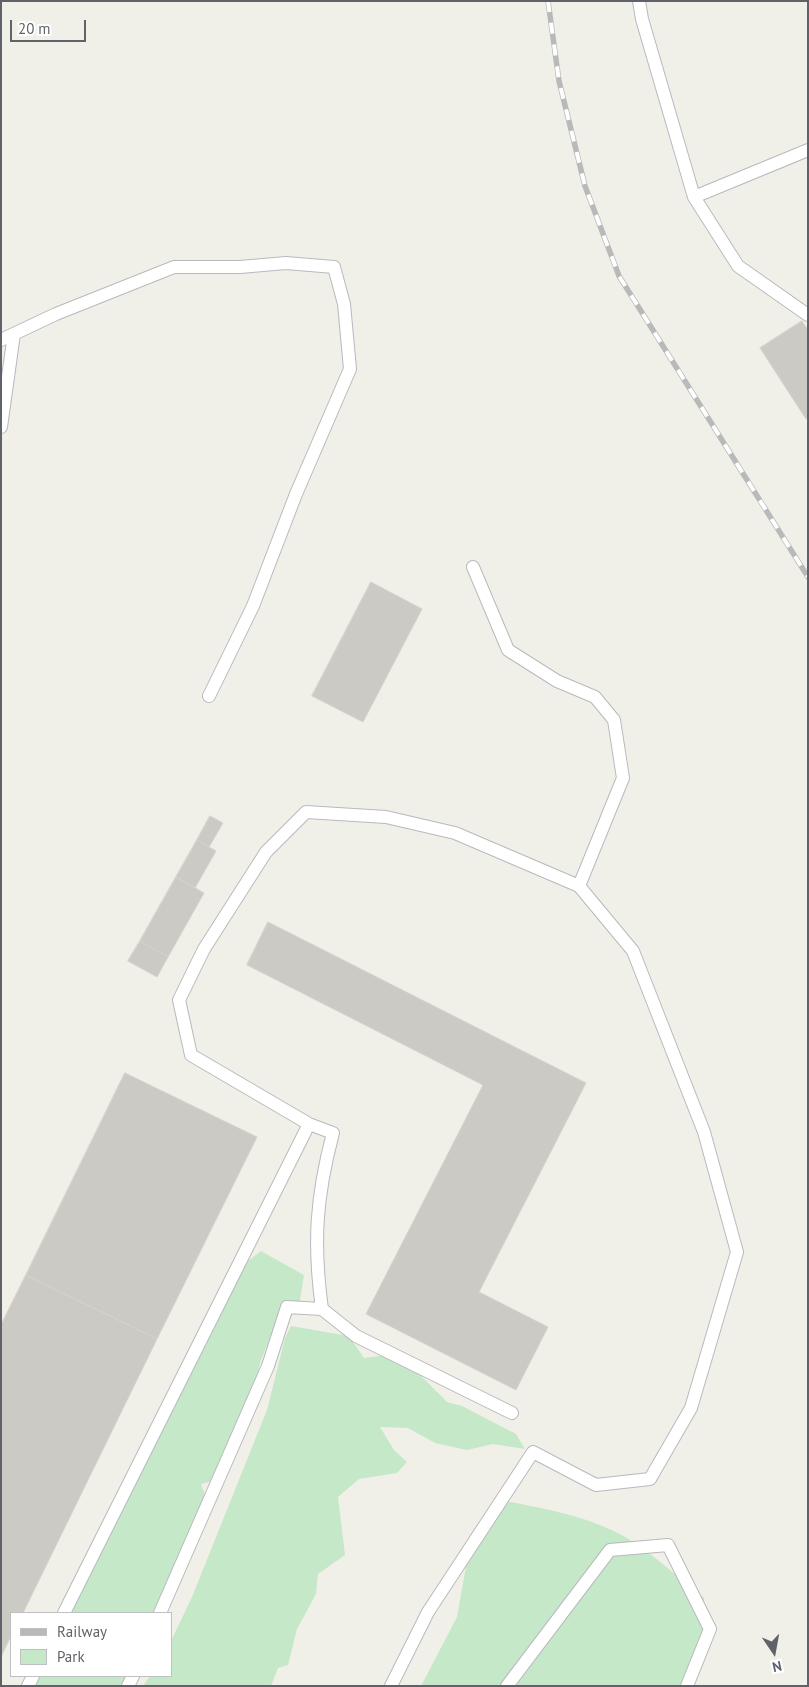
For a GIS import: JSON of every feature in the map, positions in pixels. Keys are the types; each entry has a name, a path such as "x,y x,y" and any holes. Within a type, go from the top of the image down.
{"lane":[{"path":"639,1 642,19 694,197 738,266 808,315"},
{"path":"694,197 808,150"},
{"path":"1,340 56,314 174,267 240,267 286,263 334,267 344,304 350,369 296,494 253,606 209,696"},
{"path":"1,427 14,334"},
{"path":"474,567 508,650 557,681 595,697 614,720 622,778 579,886"},
{"path":"322,1309 316,1239 322,1174 333,1133 309,1124 191,1055 179,1000 204,949 266,852 306,812 386,817 455,833 579,886 632,950 704,1132 737,1252 691,1408 650,1479 596,1485 533,1452 428,1612 391,1686"},
{"path":"65,1612 309,1124"},
{"path":"160,1612 268,1366 287,1307 322,1309 356,1336 512,1413"},
{"path":"507,1686 610,1550 668,1545 710,1629 687,1686"}],"green space":[{"path":"261,1251 304,1275 299,1307 275,1325 261,1360 245,1420 221,1479 201,1484 211,1512 164,1612 66,1612 218,1312 248,1261"},
{"path":"291,1326 349,1336 364,1358 387,1355 411,1366 447,1402 462,1406 516,1434 525,1449 493,1444 467,1450 435,1443 408,1428 380,1427 394,1450 407,1462 397,1473 359,1479 338,1497 345,1555 318,1574 316,1594 297,1629 288,1665 278,1668 271,1686 143,1686 149,1677 172,1677 172,1639 192,1597 267,1410 285,1338"},
{"path":"506,1501 574,1516 614,1531 649,1553 704,1598 706,1629 681,1686 421,1686 457,1617 470,1544"},
{"path":"34,1677 132,1677 128,1686 30,1686"}],"building":[{"path":"802,321 808,330 808,418 806,419 760,348"},
{"path":"371,582 422,609 363,722 312,696"},
{"path":"210,816 223,823 209,847 197,840"},
{"path":"197,840 216,851 195,888 176,877"},
{"path":"176,877 204,893 168,957 140,941"},
{"path":"268,922 586,1083 479,1292 548,1327 516,1390 366,1314 483,1085 247,965"},
{"path":"140,941 168,957 157,977 128,961"},
{"path":"125,1073 257,1137 157,1339 26,1275"},
{"path":"26,1275 157,1339 23,1612 10,1612 10,1638 1,1657 1,1325"}],"railway":[{"path":"548,1 559,81 585,186 619,276 808,577"}]}
